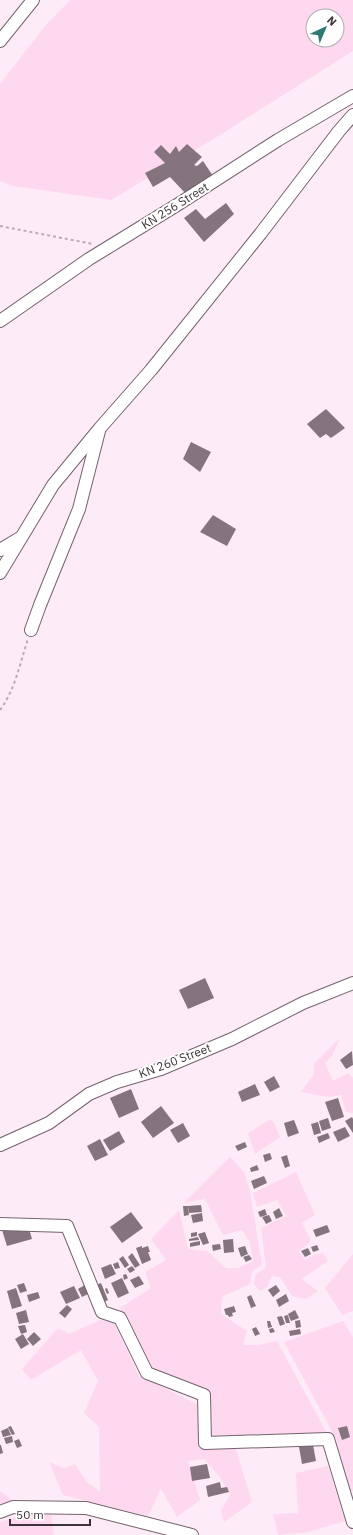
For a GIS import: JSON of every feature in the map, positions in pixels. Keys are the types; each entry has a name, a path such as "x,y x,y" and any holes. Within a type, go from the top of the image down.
{"street":[{"path":"0,41 33,0"},
{"name":"KN 256 Street","path":"0,321 89,259 278,140 353,96"},
{"path":"0,573 53,485 151,370 353,115"},
{"path":"31,630 80,509 100,428"},
{"path":"0,550 20,538"},
{"name":"KN 260 Street","path":"0,1145 48,1123 89,1094 116,1082 161,1069 232,1039 303,1003 353,983"},
{"path":"0,1224 67,1226 102,1312 120,1318 147,1374 204,1395 205,1443 328,1439 353,1522"},
{"path":"0,1512 13,1507 86,1508 192,1535"}],"path":[{"path":"0,226 94,244"},
{"path":"0,710 13,688 18,667 31,630"}],"shaded area":[{"path":"70,0 353,0 353,51 212,140 111,200 13,186 0,181 0,84 45,26"},
{"path":"340,1038 332,1056 325,1063 333,1081 348,1073 353,1078 353,1113 346,1112 341,1095 328,1097 301,1092 314,1074 314,1064"},
{"path":"271,1119 280,1137 255,1154 248,1133"},
{"path":"230,1157 244,1172 250,1191 262,1265 252,1272 250,1284 222,1297 221,1314 247,1331 243,1345 259,1345 277,1341 327,1433 206,1436 210,1392 151,1369 120,1308 151,1288 145,1272 166,1260 151,1239 179,1210 188,1249 207,1251 226,1268 238,1268 253,1261 250,1243 242,1230 223,1235 205,1199 184,1203"},
{"path":"296,1172 315,1215 302,1223 311,1241 299,1251 305,1260 314,1255 323,1253 328,1261 302,1279 318,1291 306,1299 292,1296 280,1277 272,1276 267,1287 260,1291 254,1284 255,1275 266,1267 261,1228 286,1216 277,1200 257,1207 253,1193"},
{"path":"353,1254 353,1311 342,1315 325,1288"},
{"path":"100,1320 114,1322 139,1376 197,1404 200,1447 236,1449 252,1502 224,1522 221,1510 230,1495 220,1477 204,1459 188,1461 200,1500 177,1517 161,1489 148,1516 63,1495 49,1462 64,1468 75,1464 87,1482 100,1492 99,1427 84,1413 98,1381 81,1350 31,1380 22,1369 58,1328 69,1334"},
{"path":"343,1321 353,1337 353,1491 349,1491 336,1439 284,1342"},
{"path":"328,1466 345,1521 308,1532 278,1535 273,1514 298,1513 296,1473"},
{"path":"0,1491 12,1500 0,1504"},
{"path":"22,1515 51,1515 54,1535 0,1535 0,1522"}],"building":[{"path":"187,144 202,157 194,165 197,166 203,161 213,176 187,195 170,177 153,187 145,173 165,163 154,152 161,145 170,154 176,146 179,152"},
{"path":"226,203 234,214 204,242 184,218 196,209 205,219"},
{"path":"326,409 345,428 331,438 326,434 320,438 307,424"},
{"path":"191,442 211,452 200,472 183,459"},
{"path":"213,515 236,529 227,546 200,532"},
{"path":"205,978 214,998 188,1009 179,990"},
{"path":"352,1051 353,1065 346,1069 340,1060"},
{"path":"274,1076 280,1087 270,1092 264,1082"},
{"path":"255,1084 260,1095 242,1102 238,1092"},
{"path":"131,1089 139,1109 119,1118 110,1098"},
{"path":"338,1098 344,1117 332,1121 325,1102"},
{"path":"161,1106 174,1123 153,1138 141,1122"},
{"path":"352,1117 353,1119 353,1133 345,1121"},
{"path":"328,1118 331,1128 322,1131 319,1121"},
{"path":"294,1120 299,1133 288,1137 284,1123"},
{"path":"318,1122 321,1133 314,1135 311,1124"},
{"path":"183,1123 190,1136 178,1143 170,1130"},
{"path":"345,1127 350,1136 338,1142 333,1132"},
{"path":"119,1131 125,1142 110,1151 103,1140"},
{"path":"328,1133 330,1138 319,1143 317,1137"},
{"path":"100,1139 108,1155 95,1161 87,1146"},
{"path":"245,1142 247,1147 238,1151 235,1146"},
{"path":"270,1153 272,1159 265,1162 263,1155"},
{"path":"287,1155 290,1166 285,1168 281,1157"},
{"path":"257,1165 259,1170 251,1172 250,1168"},
{"path":"264,1176 267,1183 254,1189 251,1181"},
{"path":"201,1205 202,1212 189,1213 188,1206"},
{"path":"183,1206 188,1206 189,1215 184,1216"},
{"path":"279,1208 283,1216 276,1219 273,1212"},
{"path":"265,1209 267,1215 260,1217 258,1212"},
{"path":"131,1212 143,1228 122,1243 110,1227"},
{"path":"202,1213 203,1221 193,1223 191,1215"},
{"path":"269,1215 272,1221 266,1224 262,1217"},
{"path":"27,1222 32,1239 7,1246 2,1230"},
{"path":"327,1225 330,1232 316,1237 313,1230"},
{"path":"197,1232 197,1236 191,1237 191,1233"},
{"path":"205,1232 209,1243 203,1245 198,1234"},
{"path":"198,1237 199,1240 189,1241 189,1239"},
{"path":"233,1239 234,1252 224,1253 223,1240"},
{"path":"200,1241 200,1245 190,1247 190,1243"},
{"path":"220,1244 221,1249 213,1251 212,1245"},
{"path":"317,1245 319,1250 313,1252 311,1247"},
{"path":"142,1246 142,1248 148,1246 150,1252 148,1252 151,1260 142,1264 136,1248"},
{"path":"245,1246 248,1254 241,1257 238,1248"},
{"path":"308,1248 311,1254 305,1257 301,1251"},
{"path":"132,1253 140,1265 135,1268 128,1257"},
{"path":"249,1255 252,1259 246,1262 243,1257"},
{"path":"123,1256 129,1265 125,1268 119,1259"},
{"path":"118,1262 120,1268 115,1269 113,1264"},
{"path":"111,1264 116,1274 105,1279 101,1268"},
{"path":"132,1266 135,1270 130,1273 127,1269"},
{"path":"126,1274 128,1278 124,1280 123,1275"},
{"path":"139,1276 144,1284 135,1288 130,1280"},
{"path":"122,1278 129,1293 118,1298 111,1283"},
{"path":"24,1283 27,1291 20,1293 17,1285"},
{"path":"88,1283 92,1292 82,1297 78,1289"},
{"path":"101,1283 108,1300 104,1302 94,1286"},
{"path":"276,1285 280,1291 273,1297 268,1290"},
{"path":"74,1286 80,1298 66,1304 60,1292"},
{"path":"16,1288 22,1306 12,1309 7,1291"},
{"path":"107,1288 109,1293 107,1294 105,1289"},
{"path":"38,1292 40,1298 29,1302 27,1295"},
{"path":"286,1294 289,1301 279,1307 276,1300"},
{"path":"251,1295 256,1306 251,1308 247,1297"},
{"path":"67,1305 72,1309 65,1318 59,1313"},
{"path":"234,1306 236,1312 232,1313 233,1316 229,1317 226,1315 224,1309"},
{"path":"26,1310 29,1322 19,1324 16,1313"},
{"path":"295,1310 299,1318 291,1321 288,1314"},
{"path":"288,1315 290,1323 286,1323 284,1316"},
{"path":"282,1316 285,1324 280,1326 277,1317"},
{"path":"300,1320 301,1327 296,1328 295,1321"},
{"path":"267,1321 270,1321 272,1327 268,1328"},
{"path":"25,1325 27,1332 21,1334 18,1326"},
{"path":"256,1327 260,1334 255,1336 252,1329"},
{"path":"273,1328 275,1332 270,1333 269,1329"},
{"path":"300,1329 301,1334 290,1336 289,1331"},
{"path":"34,1332 41,1339 33,1346 27,1339"},
{"path":"23,1334 29,1344 21,1349 15,1339"},
{"path":"11,1426 15,1434 12,1435 8,1427"},
{"path":"347,1426 350,1437 342,1440 338,1428"},
{"path":"8,1428 11,1435 3,1437 1,1431"},
{"path":"12,1436 13,1442 6,1444 4,1438"},
{"path":"19,1439 22,1446 17,1448 14,1441"},
{"path":"0,1445 3,1453 0,1454"},
{"path":"313,1445 316,1461 302,1464 299,1447"},
{"path":"207,1464 210,1478 192,1481 190,1467"},
{"path":"220,1482 221,1488 227,1487 229,1492 208,1497 206,1486"}]}
